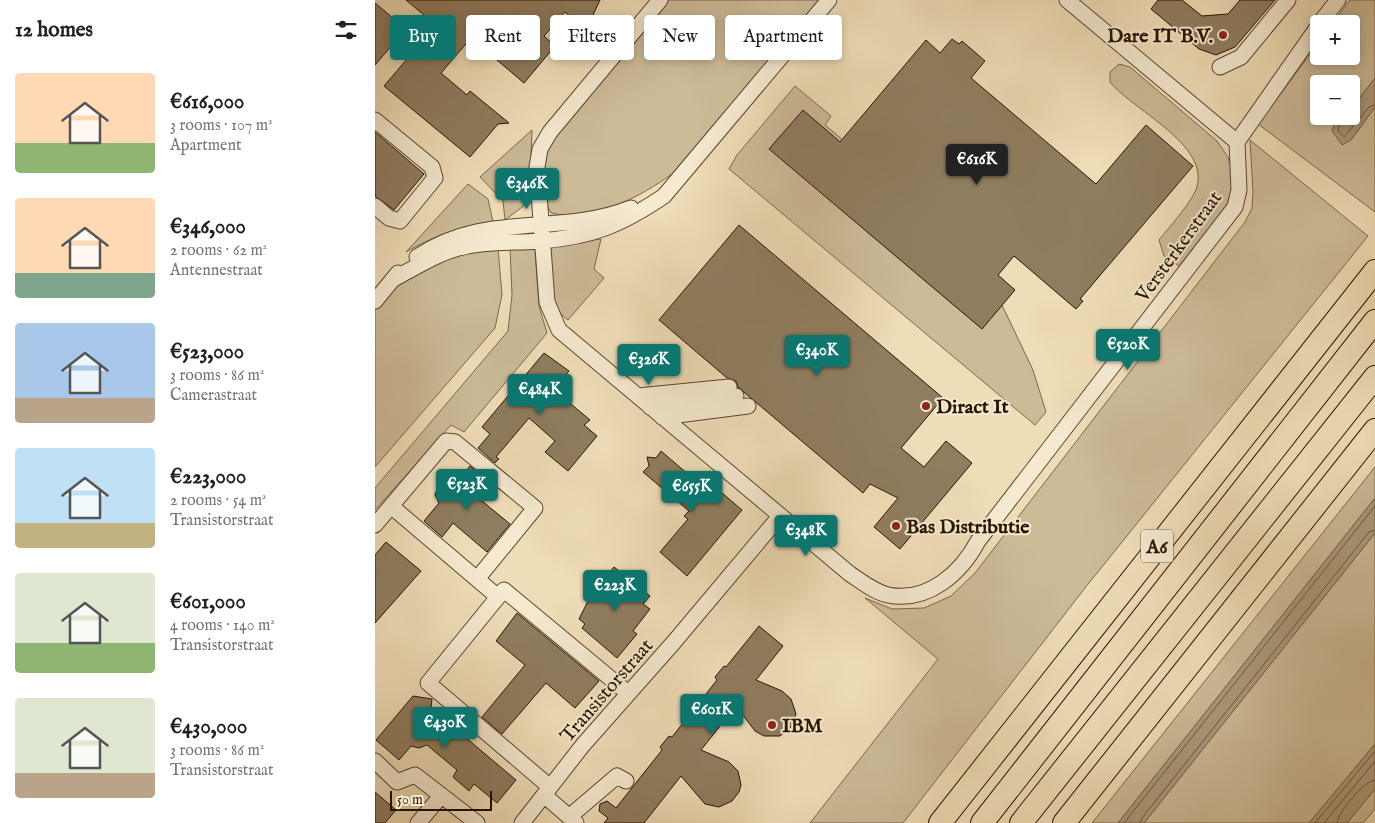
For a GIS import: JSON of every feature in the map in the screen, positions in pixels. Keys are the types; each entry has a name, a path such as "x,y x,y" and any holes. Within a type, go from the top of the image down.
{"highway":[{"name":"A6","path":"940,823 1375,271"},
{"name":"A6","path":"982,823 1375,321"},
{"path":"1021,823 1375,376"},
{"path":"1064,823 1375,430"}],"street":[{"name":"Versterkerstraat","path":"660,0 550,132 540,149 537,167 547,302 559,330 850,574 887,595 907,595 928,590 948,580 959,570 984,533 1235,207 1239,190 1237,142"},
{"path":"392,280 438,255 468,246 541,241 580,236 617,224 664,196 685,168 829,0"},
{"path":"1067,0 1237,142 1310,37"},
{"path":"1220,67 1241,57 1288,0"},
{"path":"1326,15 1339,0"},
{"path":"375,120 432,166 435,178 400,221 389,218 375,206"},
{"path":"375,301 409,262 438,243 473,232 501,227 602,218 630,209 655,195 685,168"},
{"path":"638,396 733,391 650,406"},
{"path":"662,417 748,406"},
{"path":"375,525 447,441 455,442 535,508 477,579"},
{"path":"391,506 498,597"},
{"name":"Transistorstraat","path":"522,823 628,693 674,642 780,516"},
{"path":"626,782 617,776 573,820 547,791 427,683 504,590 628,693"},
{"path":"375,762 397,782 415,775 477,823"},
{"path":"418,823 441,796"}],"shaded area":[{"path":"668,0 819,0 806,15 725,15 725,60 768,60 672,174 645,191 615,206 583,214 551,213 546,203 544,169 546,154 561,127 617,60 634,60 634,40 644,28 644,60 715,60 715,15 655,15"},
{"path":"1350,0 1375,0 1375,78 1360,97 1360,75 1310,75 1310,125 1334,125 1332,131 1351,140 1375,107 1375,212 1258,124 1310,54 1310,65 1360,65 1360,15 1339,15"},
{"path":"1119,64 1130,67 1217,141 1228,157 1233,182 1227,205 1179,266 1164,256 1159,240 1194,194 1198,177 1194,161 1184,146 1170,132 1110,82 1110,72"},
{"path":"795,86 831,116 825,125 964,242 990,280 1033,370 1046,412 1035,425 729,169 737,155"},
{"path":"532,130 529,202 505,220 503,201 480,177"},
{"path":"1250,140 1368,236 1085,588 903,823 810,823 938,659 865,598 892,609 924,608 951,596 975,573 1245,222 1252,208 1253,192"},
{"path":"468,184 488,199 493,222 448,232 406,252"},
{"path":"601,239 594,269 604,278 568,320 561,314 553,298 549,251 556,245"},
{"path":"531,245 535,250 539,306 547,333 464,432 451,425 375,510 375,488 508,331 512,295 510,247"},
{"path":"498,248 502,295 495,328 375,467 375,310 397,284 436,262 472,250"},
{"path":"1375,467 1375,498 1118,823 1092,823"},
{"path":"1375,533 1375,744 1309,823 1144,823"},
{"path":"1375,789 1375,809 1363,823 1347,823"}],"water":[{"path":"1375,78 1375,107 1351,140 1342,145 1332,131 1334,125 1360,125 1360,97"},
{"path":"1375,498 1375,533 1144,823 1118,823"},
{"path":"1375,744 1375,789 1347,823 1309,823"}],"building":[{"path":"406,0 600,0 593,15 568,15 565,12 562,15 550,15 550,29 544,36 550,41 550,52 524,83 497,60 540,60 540,15 466,15 466,44 456,56 456,15 424,15"},
{"path":"1158,0 1182,0 1202,16 1228,14 1240,0 1275,0 1235,47 1216,55 1199,49 1151,9"},
{"path":"375,3 390,16 390,48 375,65"},
{"path":"952,39 959,44 962,41 985,61 971,78 1096,184 1146,125 1193,166 1080,299 1083,301 1076,309 1014,256 998,275 1015,290 982,329 769,149 803,110 840,142 926,40 940,53"},
{"path":"406,60 452,60 441,73 467,95 470,91 509,123 498,124 470,157 384,86"},
{"path":"375,132 424,174 394,210 375,196"},
{"path":"739,225 943,398 901,448 924,467 946,441 972,463 900,549 874,527 898,498 870,484 863,493 738,387 736,381 727,378 659,320"},
{"path":"544,353 569,371 553,389 590,420 584,425 597,436 568,471 545,452 555,441 529,418 496,457 499,459 495,463 478,448 490,434 482,427"},
{"path":"661,451 710,493 715,487 742,510 687,576 660,552 688,519 684,516 689,511 643,472 649,466 647,457 656,458"},
{"path":"470,466 488,482 476,496 510,524 487,552 453,523 442,537 424,521 439,503 435,495 438,486 445,483 455,485"},
{"path":"386,542 421,571 375,623 375,555"},
{"path":"614,567 650,596 643,604 650,609 633,631 637,634 617,658 582,628 585,624 579,619 589,599"},
{"path":"517,613 599,681 575,708 546,683 502,734 482,717 525,665 496,641"},
{"name":"IBM","path":"759,626 783,646 756,680 782,691 791,699 796,714 791,727 780,736 764,736 755,731 736,706 701,750 729,762 738,771 741,785 739,792 732,801 719,807 705,804 681,776 644,823 604,823 608,818 599,811 600,804 607,801 616,808 662,750 660,747 669,736 672,737 717,680 715,677 724,666 726,667"},
{"path":"413,696 432,699 431,708 438,714 426,728 440,740 446,738 453,739 459,732 516,780 497,803 474,784 469,791 453,777 457,770 427,745 419,748 411,746 399,760 376,740"},
{"path":"375,792 396,810 385,823 375,823"}],"place":[{"name":"Dare IT B.V.","path":"1223,35"},
{"name":"Diract It","path":"926,406"},
{"name":"Bas Distributie","path":"896,526"},
{"name":"IBM","path":"772,725"}]}
